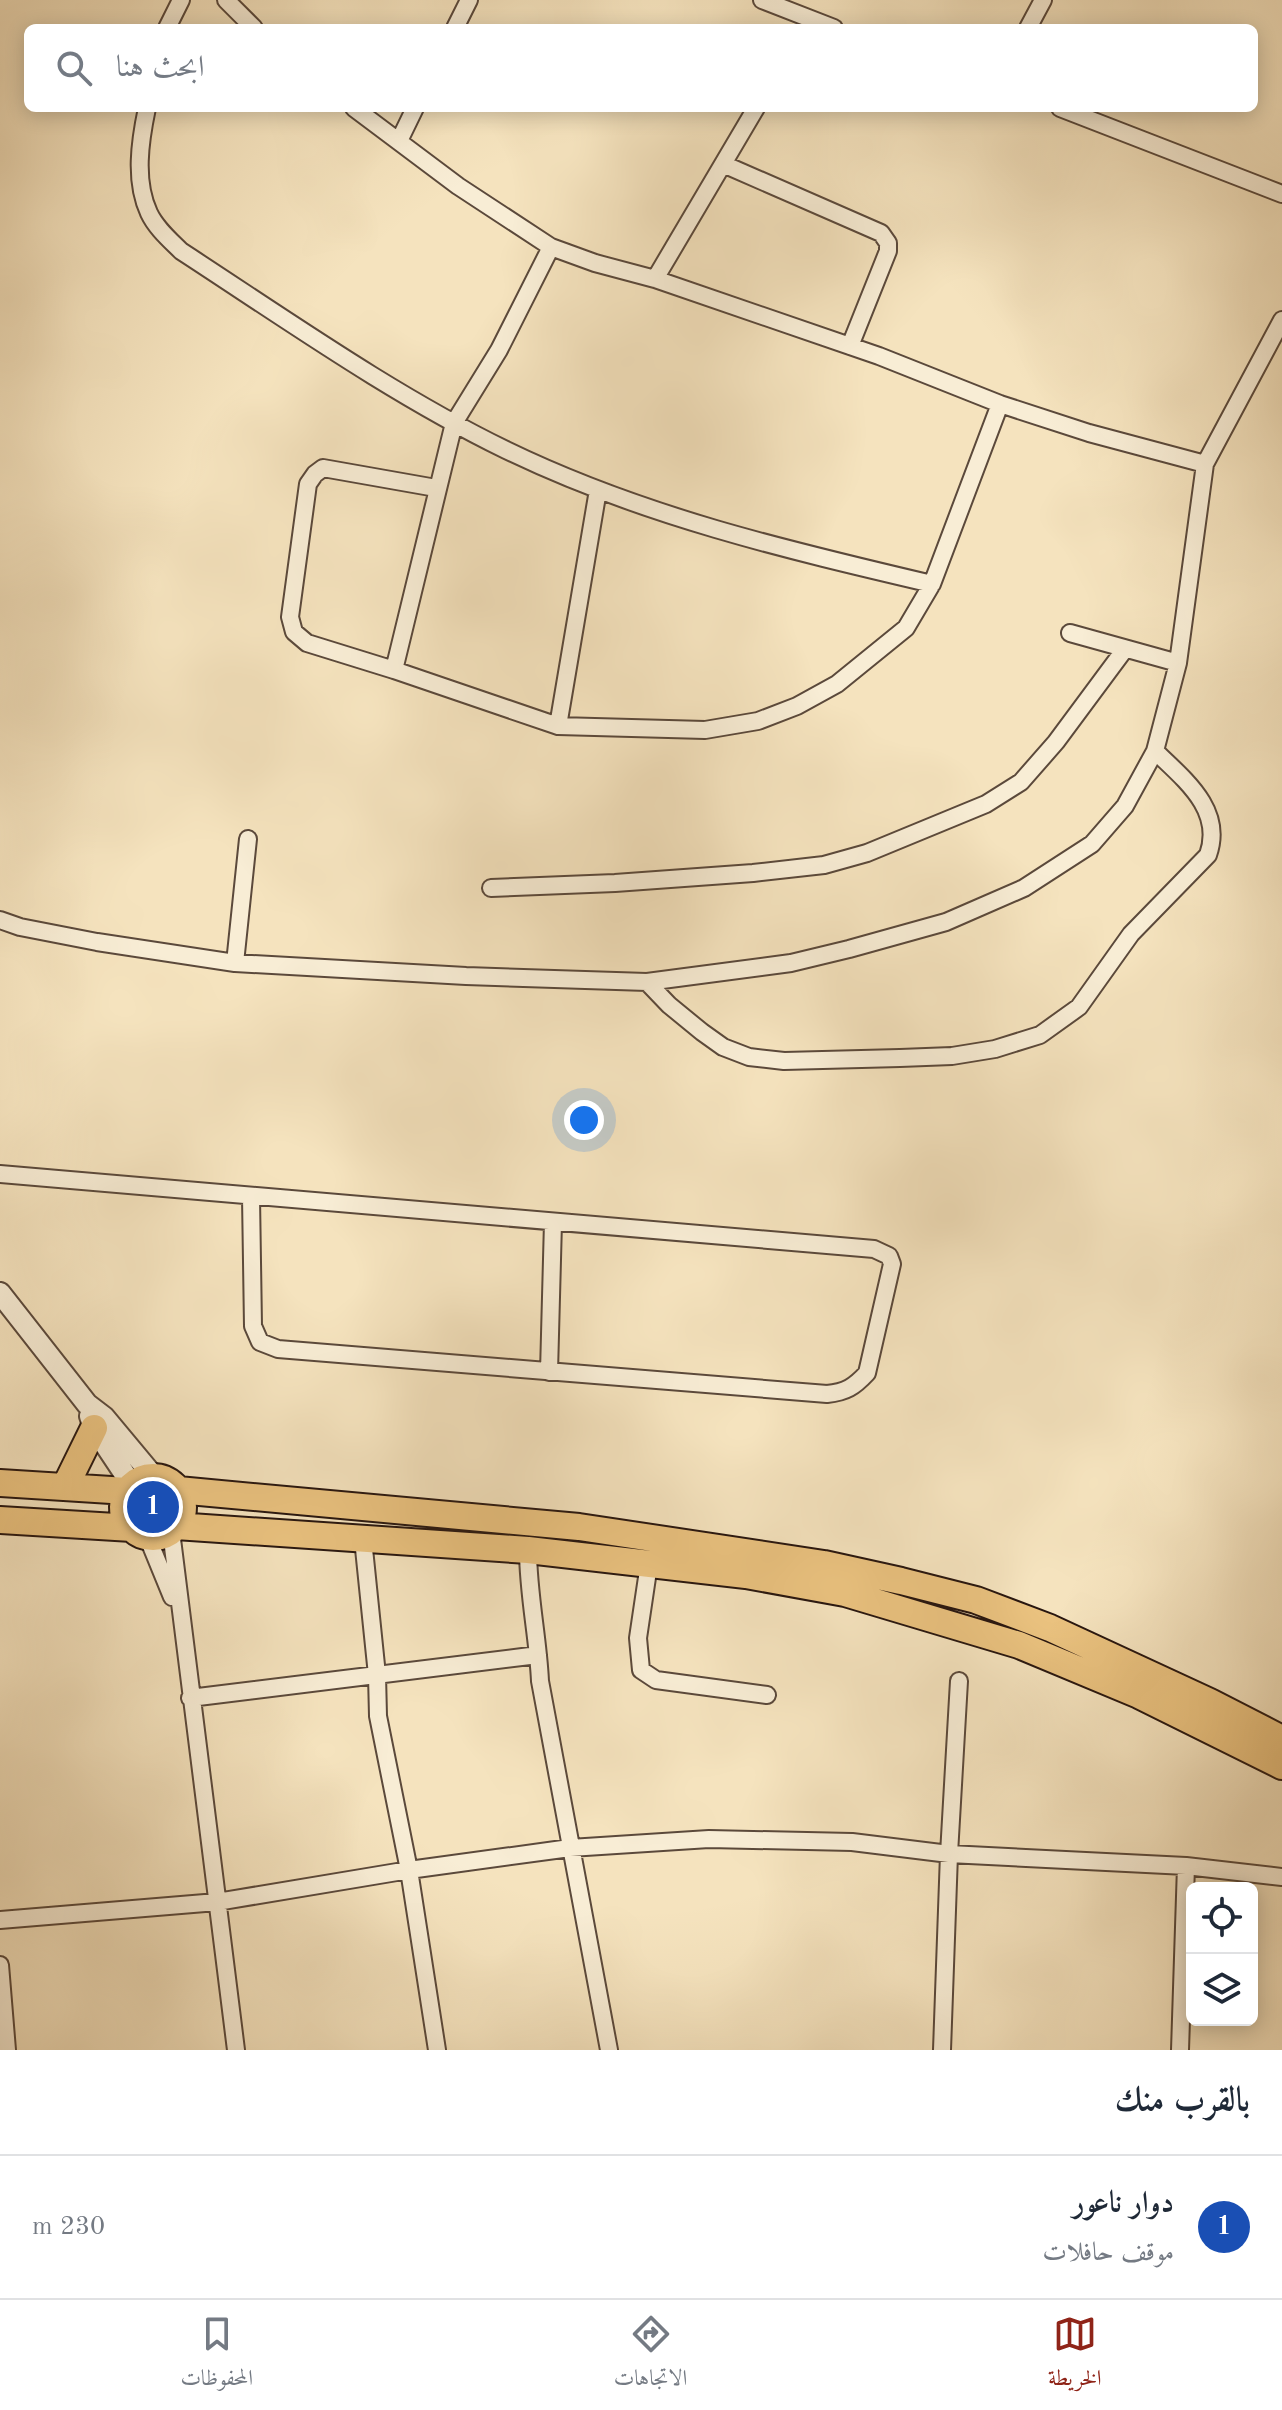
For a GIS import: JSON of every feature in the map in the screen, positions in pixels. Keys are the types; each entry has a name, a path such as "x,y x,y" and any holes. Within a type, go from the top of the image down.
{"main road":[{"path":"65,1487 90,1416"},
{"path":"0,1483 65,1487 167,1480 178,1490 183,1509 156,1531"},
{"path":"138,1484 123,1504 125,1517 156,1531"},
{"path":"178,1490 579,1527 824,1564 901,1581 976,1600 1050,1628 1282,1739"},
{"path":"0,1520 528,1550 746,1575 845,1593 1019,1645 1139,1695 1282,1766"}],"street":[{"path":"169,24 181,0"},
{"path":"226,0 250,24"},
{"path":"457,24 469,0"},
{"path":"762,0 806,24"},
{"path":"1030,24 1043,0"},
{"path":"146,112 141,135 140,178 149,213 162,232 194,260 454,423 598,490 768,546 932,584"},
{"path":"359,112 458,186 551,247 850,346 1000,404 1089,433 1205,464"},
{"path":"399,141 413,112"},
{"path":"655,279 754,112"},
{"path":"1070,112 1282,194"},
{"path":"723,164 881,233 888,243 888,251 850,346"},
{"path":"394,670 454,423 499,350 551,247"},
{"path":"0,920 20,927 97,942 235,963 647,982 777,965 849,949 946,922 1024,888 1092,844 1125,806 1155,751 1178,663 1205,464 1282,320"},
{"path":"436,488 323,468 315,474 308,484 290,617 294,632 307,643 558,726 705,730 758,721 797,706 837,684 906,628 932,584 1000,404"},
{"path":"558,726 598,490"},
{"path":"1070,633 1178,663"},
{"path":"491,888 753,873 824,865 867,853 986,804 1021,782 1056,742 1125,649"},
{"path":"647,982 702,1032 723,1047 749,1057 784,1061 952,1056 995,1049 1040,1035 1079,1007 1131,934 1208,855 1213,842 1213,826 1206,808 1191,785 1155,751"},
{"path":"235,963 248,839"},
{"path":"0,1174 874,1249 889,1256 892,1264 867,1373 855,1386 843,1392 827,1394 278,1349 260,1342 253,1326 251,1197"},
{"path":"549,1372 553,1222"},
{"path":"0,1293 138,1484"},
{"path":"156,1531 179,1614 236,2050"},
{"path":"156,1531 179,1614"},
{"path":"363,1539 377,1675 378,1716 409,1870 437,2050"},
{"path":"528,1550 528,1586 540,1681 609,2050"},
{"path":"649,1564 638,1638 641,1670 656,1680 767,1695"},
{"path":"190,1698 538,1655"},
{"path":"942,2050 959,1681"},
{"path":"0,1920 217,1902 409,1870 570,1848 666,1841 767,1838 884,1844 949,1854 1186,1866 1282,1877"},
{"path":"1180,2050 1186,1866"},
{"path":"0,1965 7,2050"}],"place":[{"name":"دوار ناعور","path":"153,1507"}]}
